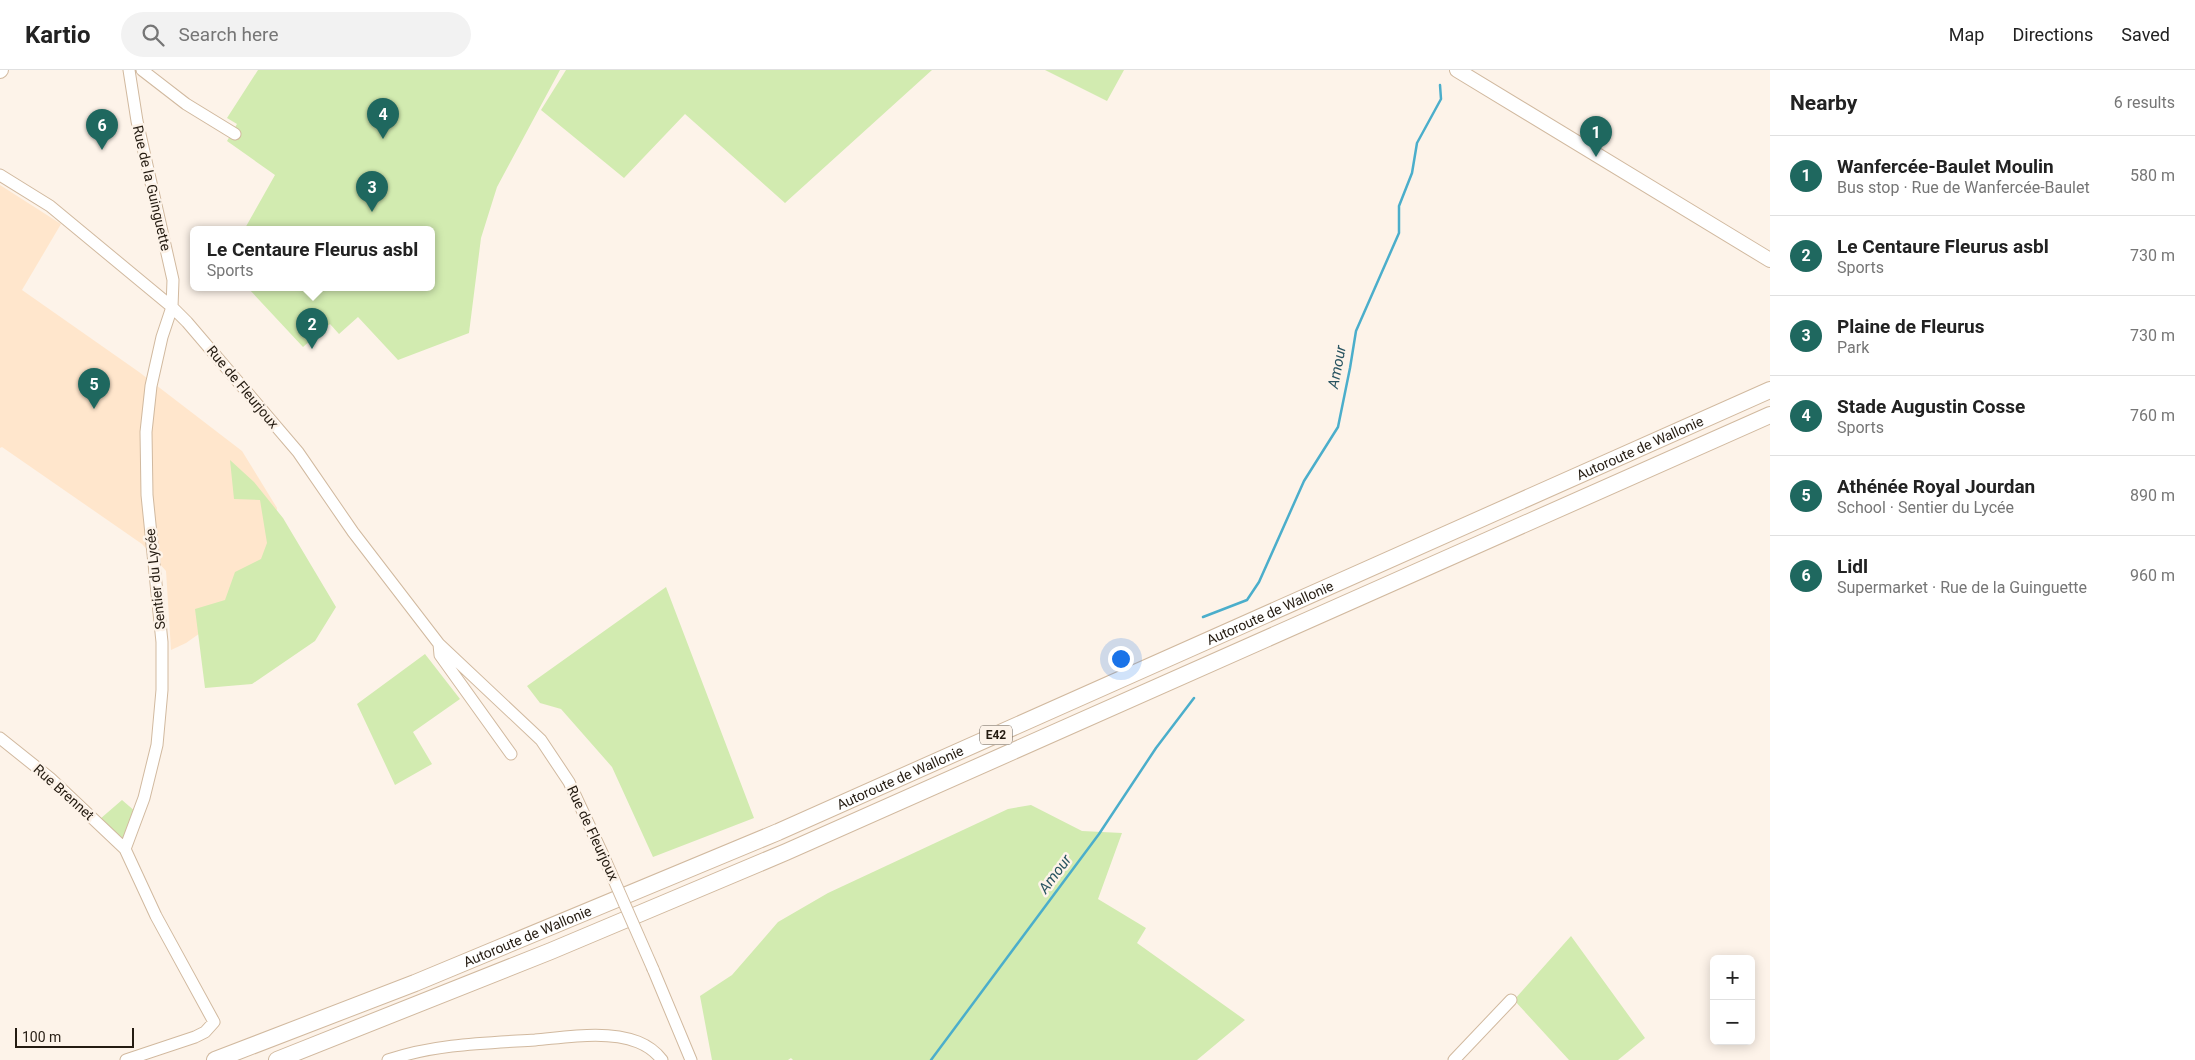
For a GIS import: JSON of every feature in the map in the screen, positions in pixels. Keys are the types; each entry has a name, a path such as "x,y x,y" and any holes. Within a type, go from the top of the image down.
{"highway":[{"name":"Autoroute de Wallonie","path":"215,1060 424,979 778,832 1770,390"},
{"name":"Autoroute de Wallonie","path":"277,1060 543,955 786,852 1770,415"}],"main road":[{"path":"1457,70 1770,260"}],"street":[{"name":"Rue de la Guinguette","path":"129,70 137,121 172,280 172,307"},
{"path":"142,70 186,104 235,134"},
{"name":"Rue de Fleurjoux","path":"0,175 50,206 172,307 239,381 298,452 363,546 439,644 541,740 570,782 604,854 691,1060"},
{"name":"Sentier du Lycée","path":"125,850 144,798 157,745 162,690 162,642 147,495 146,432 151,386 162,337 172,307"},
{"name":"Rue de Fleurjoux","path":"439,644 440,655 512,754"},
{"name":"Rue Brennet","path":"0,738 50,778 125,850"},
{"path":"125,850 156,916 214,1022 205,1032 195,1037 126,1060"},
{"path":"1454,1060 1511,1000"},
{"path":"388,1060 416,1052 450,1046 587,1036 612,1036 638,1042 656,1051 662,1060"}],"shaded area":[{"path":"0,185 61,224 22,290 139,372 242,451 277,508 274,565 230,612 186,643 171,650 166,571 142,544 2,447 0,448"}],"green space":[{"path":"258,70 560,70 497,187 481,238 469,333 398,360 358,317 339,334 330,324 303,347 251,291 435,291 435,226 246,226 275,175 227,141 237,124 227,118"},
{"path":"566,70 932,70 785,203 685,114 624,178 541,110"},
{"path":"1045,70 1124,70 1107,101"},
{"path":"230,460 254,482 283,518 336,607 315,641 252,684 205,688 195,609 225,600 235,572 261,559 267,543 260,500 234,499"},
{"path":"666,587 754,818 653,857 612,767 561,709 540,703 527,686"},
{"path":"425,654 460,699 413,732 432,764 395,785 357,704"},
{"path":"122,800 136,812 123,841 100,819"},
{"path":"1031,805 1082,831 1122,833 1098,899 1146,928 1137,943 1245,1020 1197,1060 793,1060 791,1058 788,1060 712,1060 700,996 732,975 778,922 828,893 1008,809"},
{"path":"1571,936 1645,1038 1618,1060 1569,1060 1514,1000"}],"waterway":[{"name":"Amour","path":"1203,617 1247,600 1259,582 1304,481 1338,427 1356,331 1399,233 1399,206 1412,173 1417,143 1441,99 1440,85"},
{"name":"Amour","path":"931,1060 1099,834 1156,748 1194,698"}],"place":[{"name":"Stade Augustin Cosse","path":"383,139"},
{"name":"Lidl","path":"102,150"},
{"name":"Wanfercée-Baulet Moulin","path":"1596,157"},
{"name":"Plaine de Fleurus","path":"372,212"},
{"name":"Le Centaure Fleurus asbl","path":"312,349"},
{"name":"Athénée Royal Jourdan","path":"94,409"}]}
